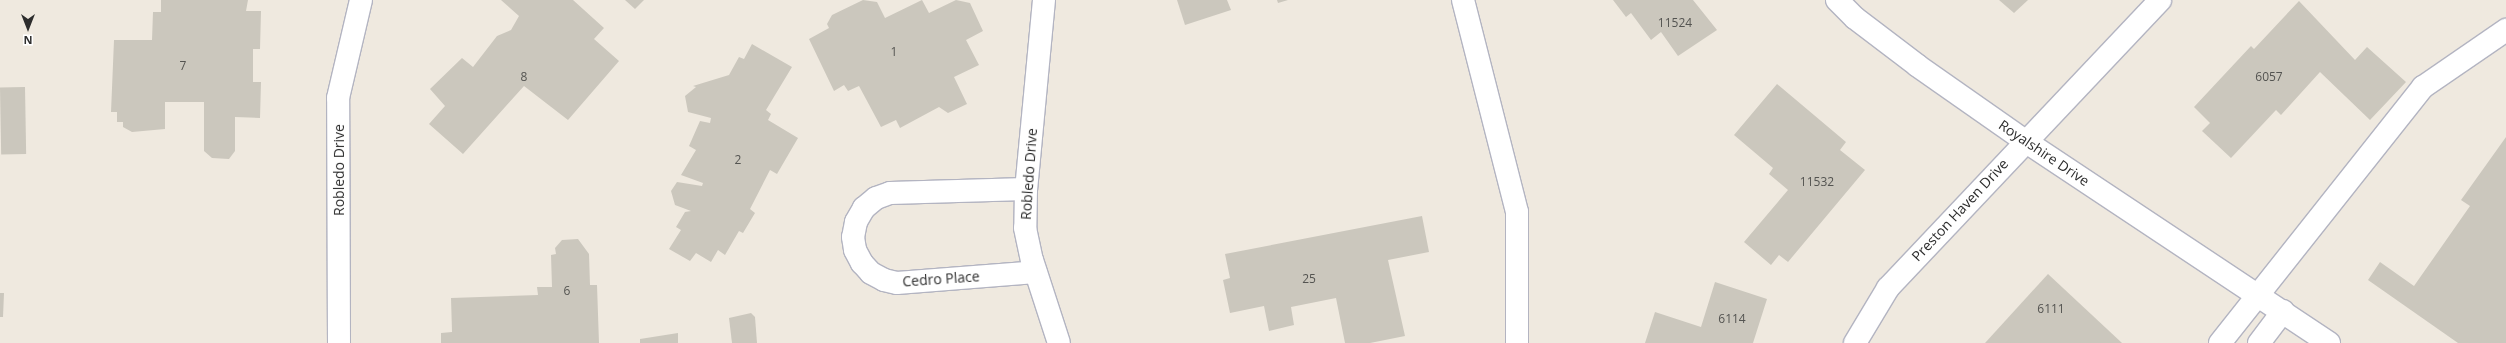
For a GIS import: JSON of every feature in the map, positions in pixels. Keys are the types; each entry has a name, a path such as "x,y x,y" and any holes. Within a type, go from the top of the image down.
{"street":[{"name":"Robledo Drive","path":"339,343 338,98 361,0"},
{"path":"1463,0 1518,212 1517,343"},
{"name":"Royalshire Drive","path":"1837,0 1856,18 1918,66 2024,141 2283,310 2329,343"},
{"name":"Preston Haven Drive","path":"1855,343 1888,288 2024,141 2160,0"},
{"name":"Robledo Drive","path":"1044,4 1026,189 1025,228 1036,272 1059,343"},
{"path":"2220,343 2423,87 2506,30"},
{"name":"Cedro Place","path":"1026,189 890,193 876,198 864,208 856,222 854,237 855,250 862,263 871,273 884,280 897,283 1036,272"},
{"path":"2258,343 2283,310"}],"building":[{"path":"161,0 248,0 246,11 261,11 260,49 253,49 253,82 261,82 260,118 235,117 235,151 229,159 212,158 204,151 204,102 165,102 165,129 132,132 123,127 123,122 117,122 117,112 111,112 114,40 152,40 153,12 161,12"},
{"path":"501,0 573,0 604,28 594,39 619,61 568,120 524,86 463,154 429,124 445,106 430,89 462,58 473,67 497,36 511,30 519,16"},
{"path":"625,0 644,0 635,9"},
{"path":"863,0 877,2 885,18 922,0 929,13 956,0 970,3 983,31 966,40 979,65 954,77 967,104 948,113 939,107 900,128 896,120 881,127 859,86 848,91 844,85 834,91 809,39 829,28 827,24 832,15"},
{"path":"1177,0 1227,0 1231,10 1185,25"},
{"path":"1277,0 1288,0 1278,3"},
{"path":"1613,0 1693,0 1717,30 1678,56 1661,32 1651,40 1631,13 1626,17"},
{"path":"1999,0 2028,0 2014,13"},
{"path":"2299,1 2355,60 2367,47 2406,82 2370,120 2320,72 2281,115 2276,110 2231,158 2202,131 2210,123 2194,107 2251,46 2254,49"},
{"path":"752,44 792,67 766,110 771,114 768,120 798,138 777,174 770,170 750,209 755,213 743,233 739,231 725,255 718,250 711,262 696,253 690,261 669,249 681,230 676,227 685,212 691,211 675,205 671,191 677,182 702,186 703,183 681,175 696,150 689,146 700,121 710,123 711,118 688,112 685,96 696,87 693,86 729,75 739,57 744,59"},
{"path":"1777,84 1846,142 1840,150 1865,170 1788,262 1779,255 1771,265 1744,242 1788,190 1769,174 1773,168 1734,135"},
{"path":"0,87 25,87 26,154 1,154"},
{"path":"2506,137 2506,343 2458,343 2368,280 2380,262 2414,286 2470,206 2461,200"},
{"path":"1422,216 1429,252 1388,260 1405,336 1370,343 1345,343 1336,298 1291,307 1294,325 1269,331 1264,306 1230,313 1223,280 1230,278 1225,254"},
{"path":"578,239 589,254 590,285 597,285 599,343 441,343 441,333 452,332 451,298 538,295 537,287 552,287 551,255 556,254 555,248 562,240"},
{"path":"2048,274 2122,343 1985,343"},
{"path":"1715,282 1767,299 1753,343 1645,343 1655,312 1701,327"},
{"path":"0,293 4,293 3,317 0,317"},
{"path":"751,313 755,317 757,343 732,343 729,318"},
{"path":"678,333 678,343 640,343 640,339"}]}
